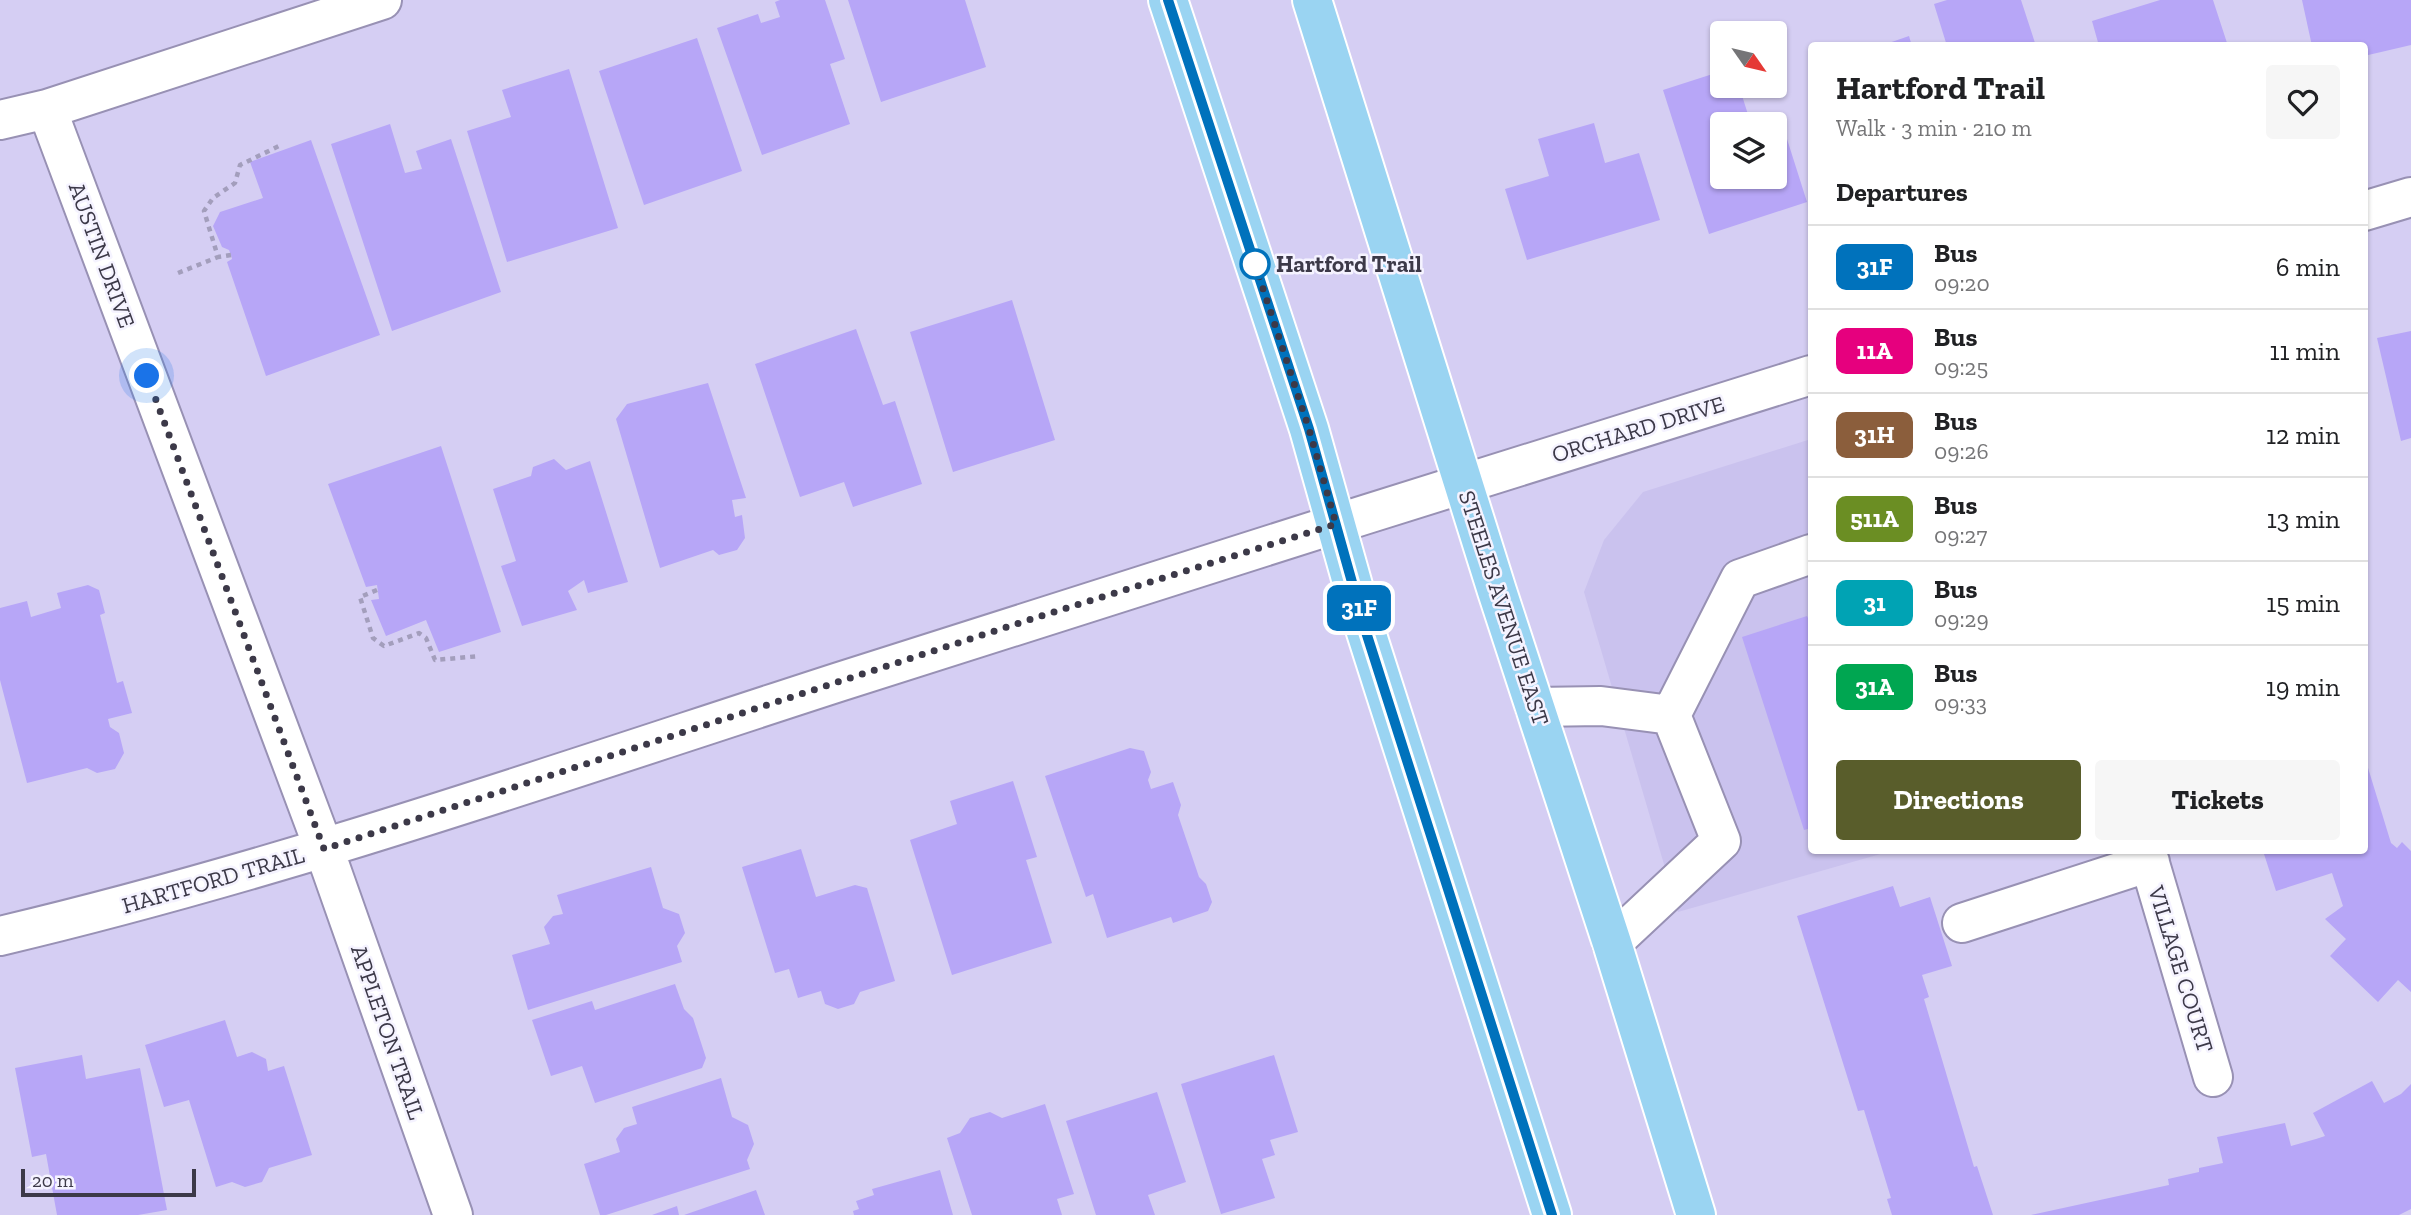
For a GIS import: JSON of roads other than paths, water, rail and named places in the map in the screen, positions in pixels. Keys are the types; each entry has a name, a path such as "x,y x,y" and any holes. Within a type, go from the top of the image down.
{"main road":[{"path":"1168,0 1305,415 1366,632 1552,1215"},
{"name":"STEELES AVENUE EAST","path":"1312,0 1696,1215"}],"street":[{"path":"0,120 47,108 382,0"},
{"name":"AUSTIN DRIVE","path":"47,108 324,849"},
{"path":"2368,211 2411,197"},
{"name":"ORCHARD DRIVE","path":"1464,484 1808,376"},
{"name":"HARTFORD TRAIL","path":"0,936 92,914 324,849 1044,615 1464,484"},
{"path":"1612,943 1721,841 1671,715 1740,579 1808,555"},
{"path":"1535,707 1601,706 1671,715"},
{"name":"APPLETON TRAIL","path":"324,849 453,1215"},
{"name":"VILLAGE COURT","path":"1962,923 2148,856 2213,1077"}],"place":[{"name":"Hartford Trail","path":"1255,264"}]}
